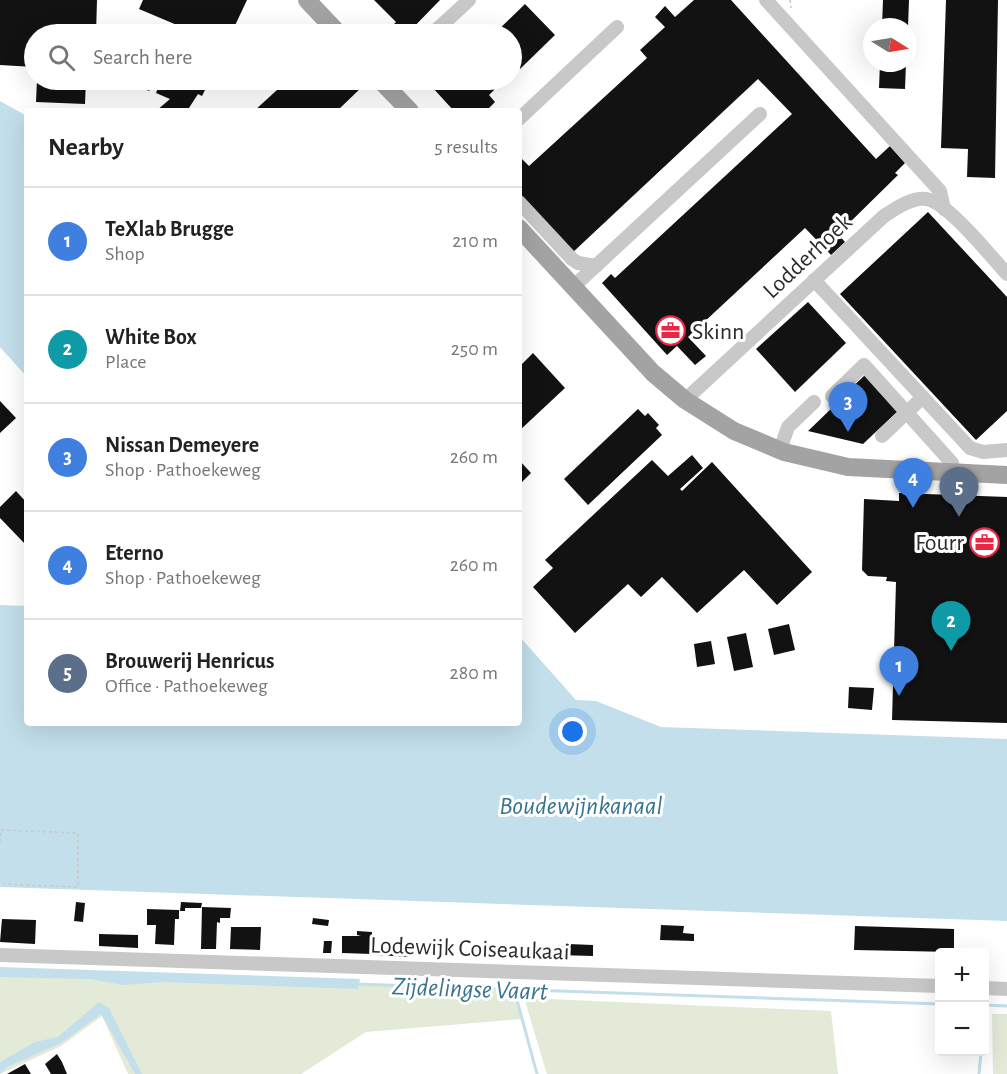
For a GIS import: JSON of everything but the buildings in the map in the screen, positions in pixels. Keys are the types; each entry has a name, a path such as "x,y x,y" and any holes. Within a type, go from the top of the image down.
{"main road":[{"path":"307,0 330,24"},
{"path":"391,90 407,108"},
{"path":"522,231 652,373 685,400 734,431 780,450 848,467 1007,475"}],"street":[{"path":"443,24 469,0"},
{"name":"Lodderhoek","path":"766,0 940,191 944,209"},
{"path":"522,116 617,27"},
{"path":"573,287 760,114"},
{"name":"Lodderhoek","path":"685,400 893,210 914,201 926,199 944,209 1007,274"},
{"path":"522,205 572,259 578,263 596,266"},
{"path":"814,280 974,450 1007,450"},
{"path":"832,396 864,365 952,464 954,473"},
{"path":"882,436 923,397"},
{"path":"780,450 788,427 814,402"},
{"name":"Lodewijk Coiseaukaai","path":"0,955 935,986"},
{"path":"989,988 1007,988"}],"path":[{"path":"0,842 1,830 78,833 78,887 4,884"}],"green space":[{"path":"0,972 514,989 522,1019 366,1032 301,1074 128,1074 102,1016 61,1046 0,1074"},
{"path":"524,998 831,1011 838,1074 547,1074"},
{"path":"992,1014 1007,1014 1007,1074 993,1074"}],"water":[{"path":"0,101 24,114 24,374 0,347"},
{"name":"Boudewijnkanaal","path":"0,605 24,606 24,726 522,726 522,639 576,700 596,701 661,727 1007,739 1007,921 0,887"},
{"path":"0,967 360,979 358,989 162,982 123,985 89,979 0,977"},
{"path":"99,1002 109,1008 142,1074 135,1074 101,1014 61,1043 7,1067 0,1074 0,1062 35,1042 58,1037"}],"waterway":[{"name":"Zijdelingse Vaart","path":"356,984 935,1004"},
{"path":"514,989 537,1074"},
{"name":"Zijdelingse Vaart","path":"989,1005 1007,1006"},
{"path":"979,1074 981,1056"}],"place":[{"name":"Skinn","path":"671,331"},
{"name":"Nissan Demeyere","path":"848,432"},
{"name":"Eterno","path":"913,508"},
{"name":"Brouwerij Henricus","path":"959,517"},
{"name":"Fourr","path":"985,542"},
{"name":"White Box","path":"951,651"},
{"name":"TeXlab Brugge","path":"899,696"}]}
